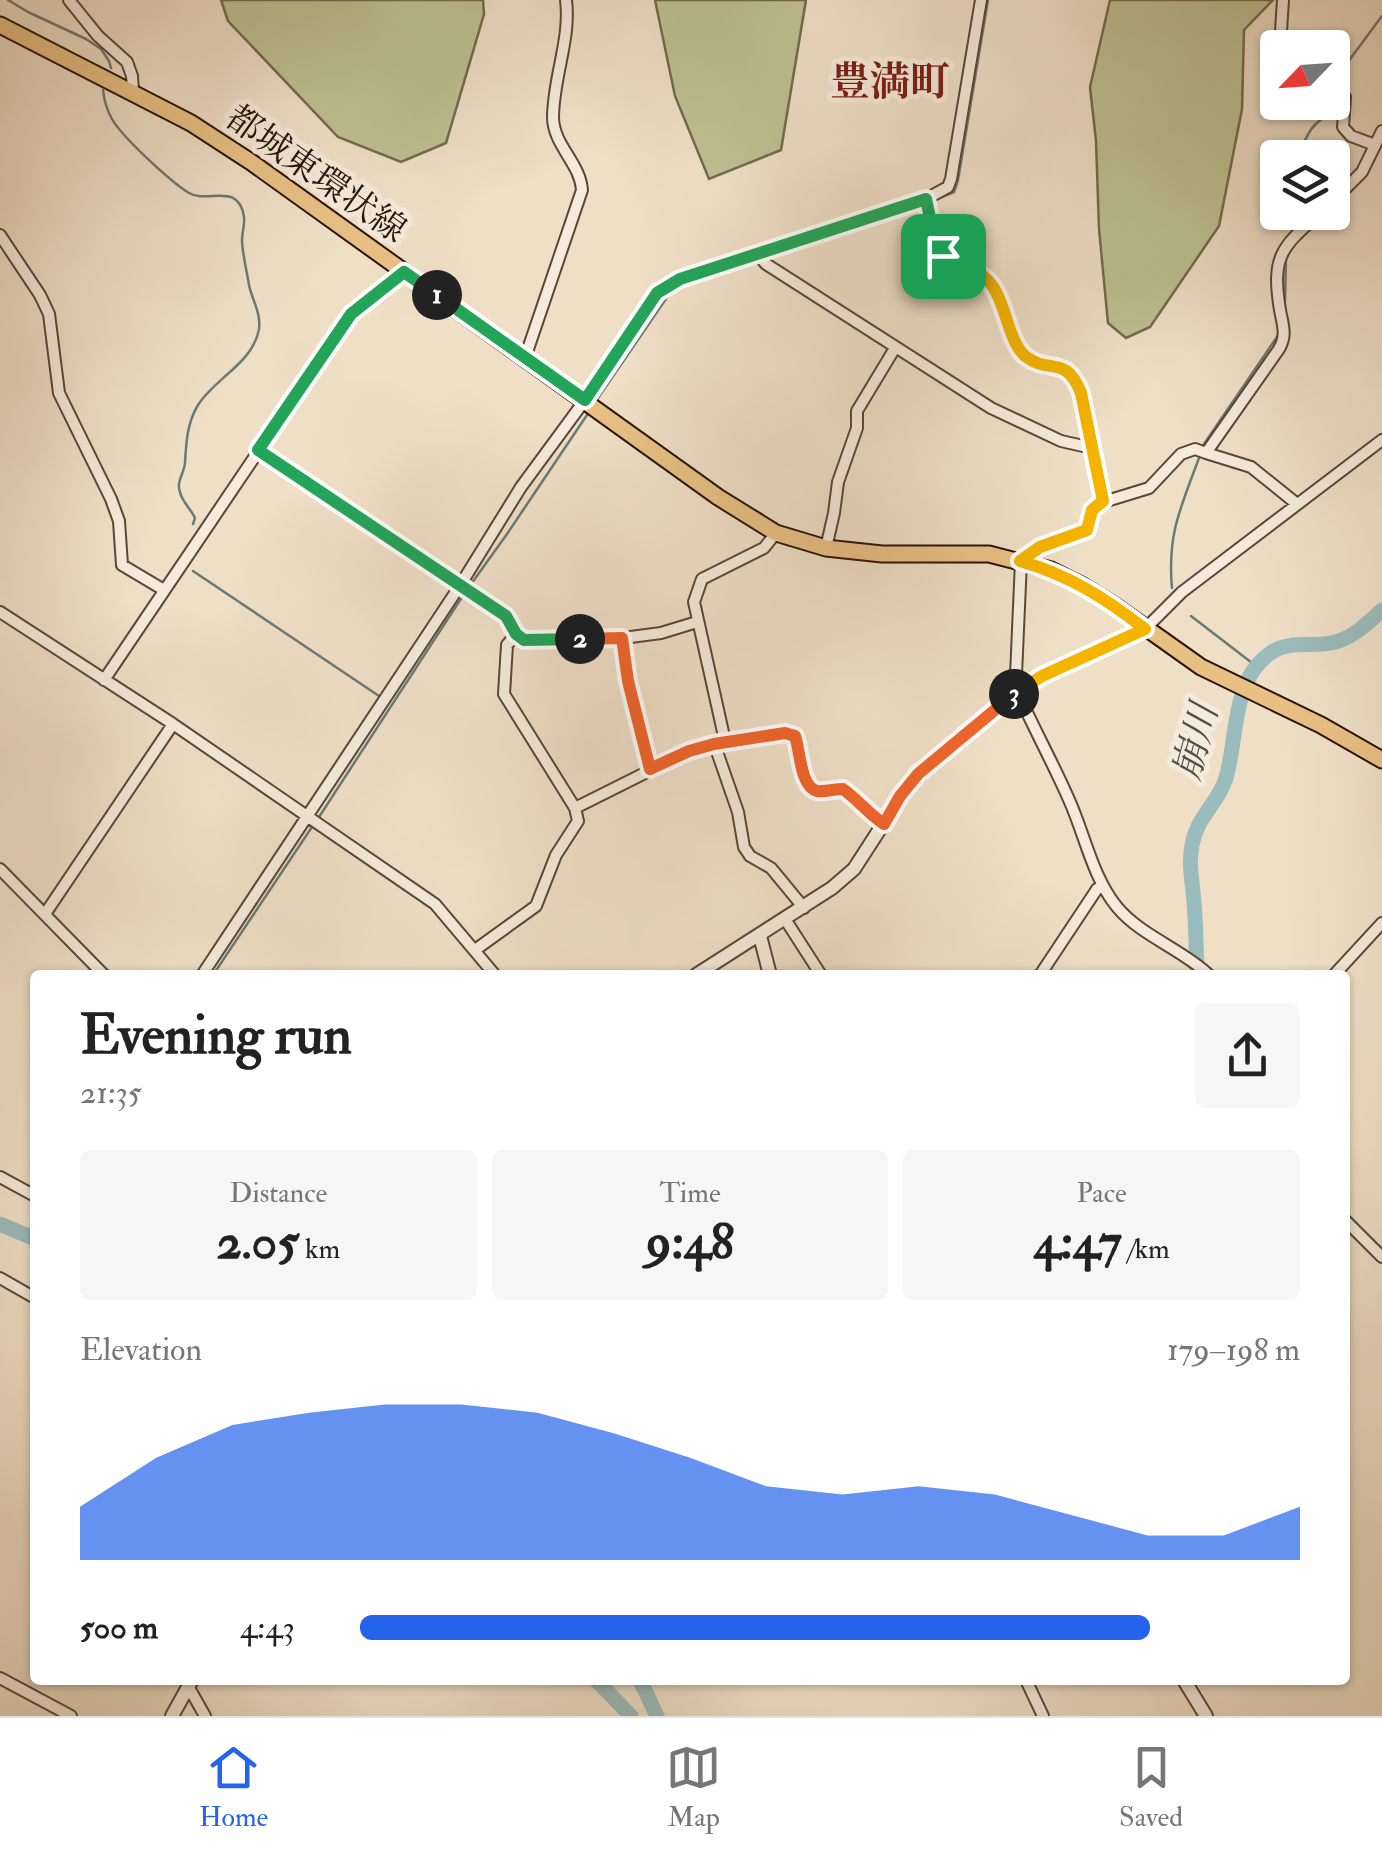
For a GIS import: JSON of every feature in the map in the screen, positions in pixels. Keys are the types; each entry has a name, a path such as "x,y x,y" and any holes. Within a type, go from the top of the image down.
{"main road":[{"name":"都城東環状線","path":"0,25 133,91 251,162 718,497 776,533 826,548 882,554 989,554 1051,570 1115,606 1201,666 1382,760"}],"street":[{"path":"69,0 98,36 127,62 133,91"},
{"path":"526,358 582,190 577,169 560,145 553,122 567,22 566,0"},
{"path":"205,970 466,588 521,487 590,404 657,293 680,279 762,259 927,204 948,186 981,0"},
{"path":"1280,30 1283,0"},
{"path":"1343,120 1343,127 1351,136 1375,146"},
{"path":"1350,184 1362,172 1382,131"},
{"path":"927,204 935,241 943,256 978,272 991,284 1021,352 1036,362 1063,368 1075,377 1103,501"},
{"path":"1206,453 1286,337 1278,291 1279,265 1282,250 1301,230"},
{"path":"0,235 49,314 59,394 111,499 119,521 122,565 164,590"},
{"path":"762,259 895,348 1015,421 1061,441 1092,448"},
{"path":"104,680 351,314 404,272"},
{"path":"826,548 838,482 857,428 857,411 895,348"},
{"path":"704,970 804,908 854,869 918,774 1018,691 1145,629 1182,592 1382,440"},
{"path":"1203,970 1134,923 1117,908 1104,886 1018,691 1020,561 1040,547 1087,530 1092,510 1103,501 1149,488 1170,464 1194,448 1251,467 1297,504"},
{"path":"258,450 506,616 524,640 622,638 661,633 697,622"},
{"path":"776,533 764,548 702,579 694,602 719,742 744,847 750,856 771,868 804,908"},
{"path":"0,612 173,724 435,904 492,970"},
{"path":"475,950 536,906 556,855 578,821 576,808 504,694 507,645 516,634"},
{"path":"622,638 628,681 650,769"},
{"path":"45,914 173,724"},
{"path":"576,808 689,751 719,742 785,733 795,736 809,786 816,791 843,789 884,824"},
{"path":"0,868 99,970"},
{"path":"1043,970 1097,890 1104,886"},
{"path":"784,919 818,970"},
{"path":"1339,970 1382,923"},
{"path":"760,936 769,970"},
{"path":"0,1177 30,1193"},
{"path":"1350,1225 1382,1257"},
{"path":"0,1278 30,1295"},
{"path":"0,1678 70,1716"},
{"path":"172,1716 189,1685"},
{"path":"191,1685 205,1716"},
{"path":"1028,1685 1042,1716"},
{"path":"1187,1685 1206,1716"}],"green space":[{"path":"221,0 483,0 484,14 446,143 401,162 338,137 228,21"},
{"path":"655,0 806,0 781,150 709,179 675,96"},
{"path":"1110,0 1273,0 1244,30 1242,109 1219,226 1150,327 1126,338 1108,323 1090,87"}],"waterway":[{"path":"8,0 86,39 101,49 111,68"},
{"path":"932,201 954,192 958,180 988,0"},
{"path":"1350,59 1382,16"},
{"path":"103,90 117,127 159,169 196,196 229,196 241,206 244,217 243,250 259,329 242,361 205,395 191,419 179,484 195,518 193,524"},
{"path":"1305,140 1321,120"},
{"path":"767,258 878,220"},
{"path":"1285,300 1286,260"},
{"path":"596,401 672,290 759,261"},
{"path":"1204,444 1279,334"},
{"path":"469,587 589,412"},
{"path":"1172,588 1174,536 1199,458"},
{"path":"193,571 379,696"},
{"path":"319,817 464,594"},
{"name":"崩川","path":"1197,970 1192,845 1198,826 1226,778 1238,710 1249,677 1272,652 1288,646 1339,641 1357,632 1382,610"},
{"path":"1191,616 1256,666"},
{"path":"216,970 314,824"},
{"path":"0,1224 30,1237"},
{"path":"601,1685 631,1716"},
{"name":"崩川","path":"642,1685 657,1716"}],"district":[{"name":"豊満町","path":"890,82"}],"route":[{"path":"926,199 935,241 943,256 978,272 991,284 1021,352 1036,362 1063,368 1075,377 1081,393 1103,501 1092,510 1087,530 1040,547 1020,561 1051,570 1083,586 1145,629 1060,667 1018,691 918,774 884,824 843,789 816,791 809,786 795,736 785,733 725,741 689,751 650,769 628,681 622,638 524,640 506,616 258,450 351,314 404,272 585,400 657,293 680,279 926,199"}]}
